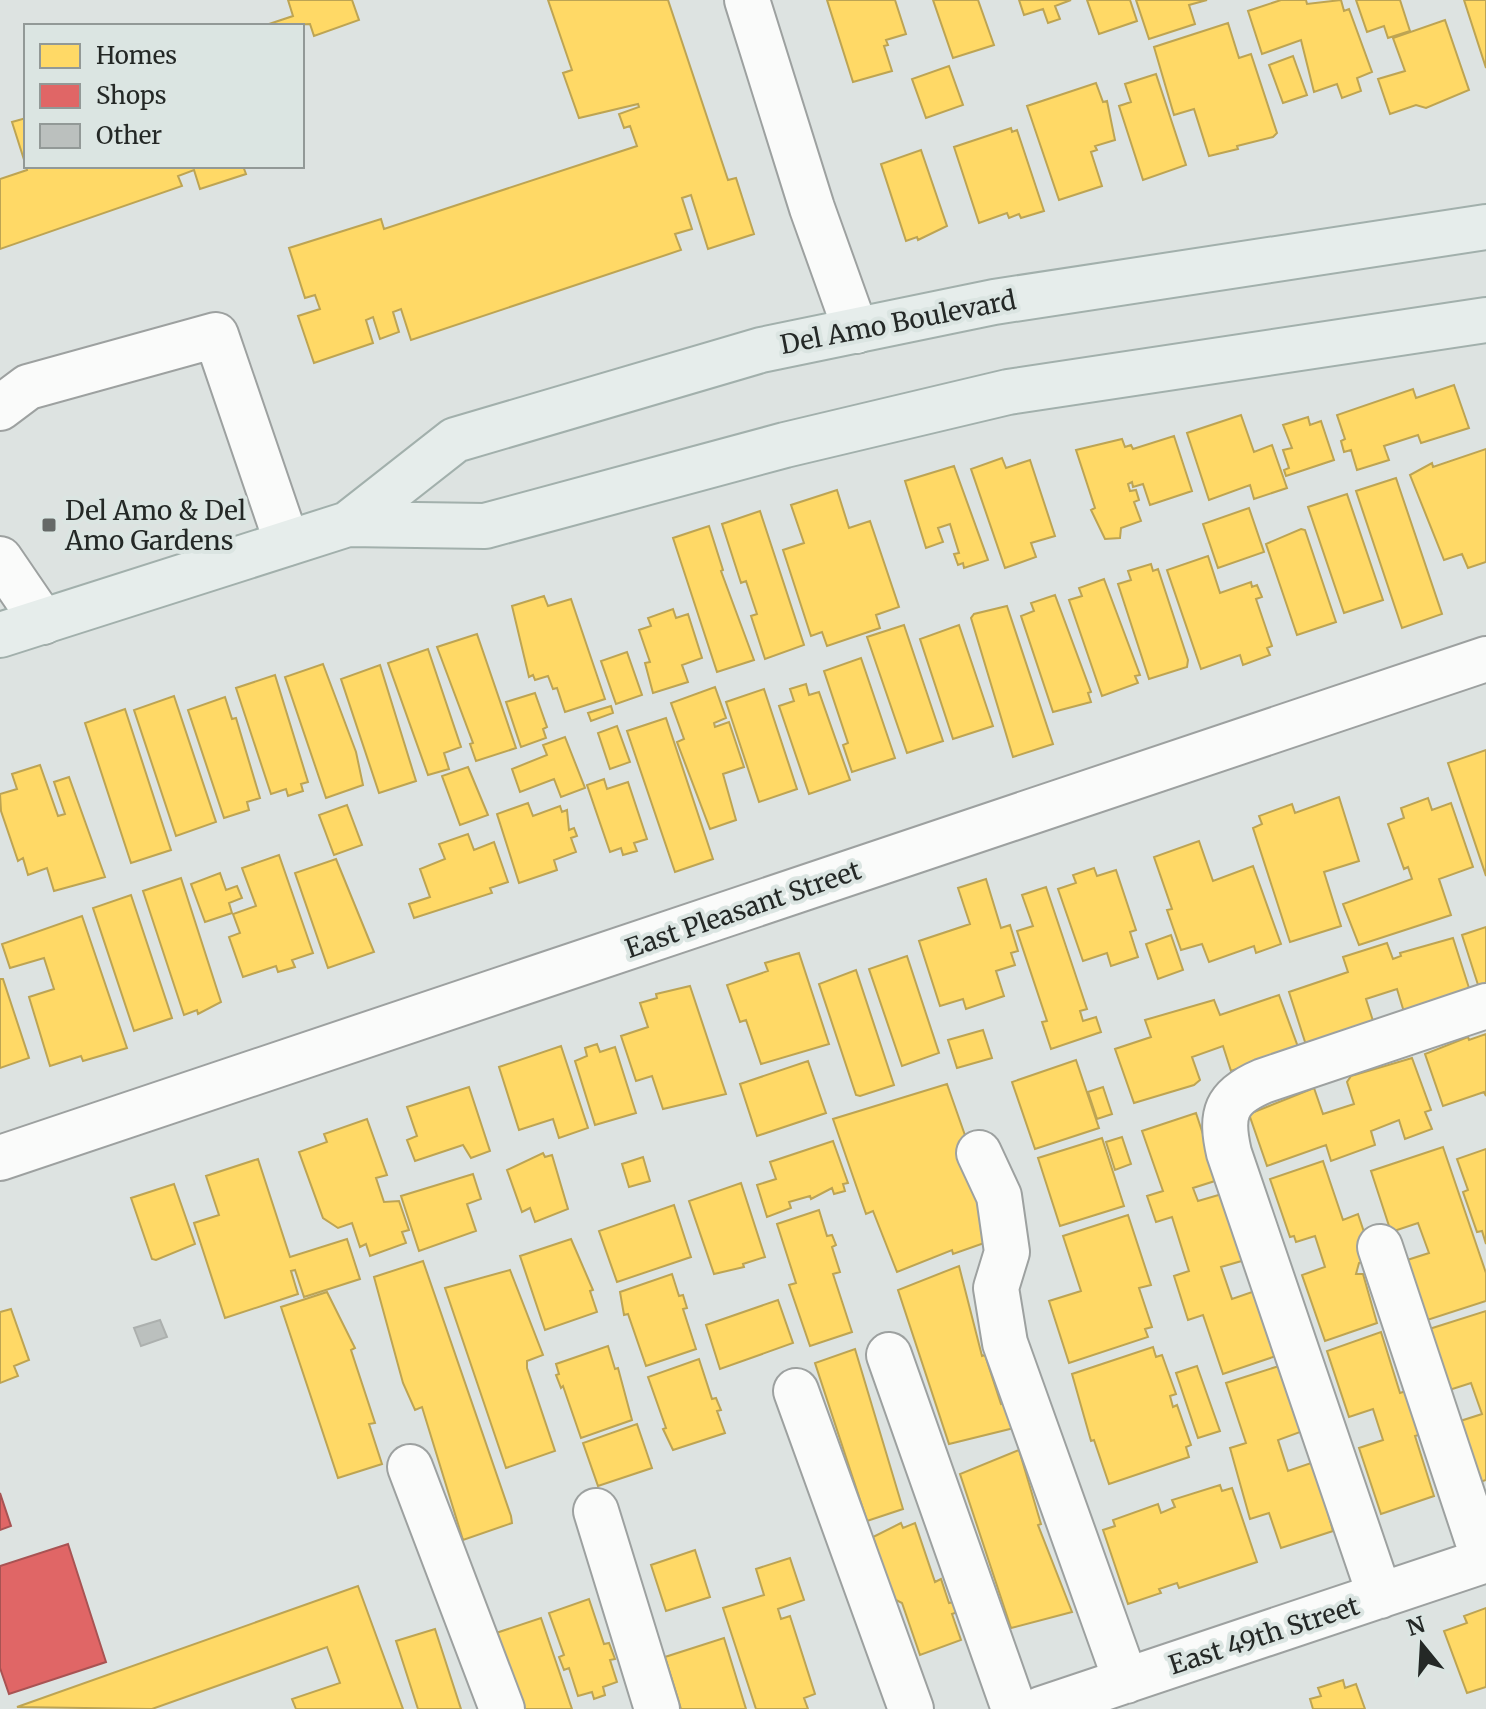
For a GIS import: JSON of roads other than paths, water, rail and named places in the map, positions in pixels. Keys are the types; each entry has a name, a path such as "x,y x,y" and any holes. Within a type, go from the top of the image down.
{"main road":[{"name":"Del Amo Boulevard","path":"348,524 455,440 761,350 1009,300 1486,227"},
{"name":"Del Amo Boulevard","path":"0,635 348,524 485,526 785,445 1008,392 1486,320"}],"street":[{"path":"747,0 812,208 856,331"},
{"path":"0,408 28,387 216,335 287,543"},
{"path":"0,559 43,622"},
{"name":"East Pleasant Street","path":"0,1158 1486,659"},
{"path":"1380,1596 1229,1153 1224,1114 1233,1100 1263,1081 1486,1006"},
{"path":"979,1153 999,1196 1007,1252 996,1288 1005,1343 1126,1681"},
{"path":"1380,1247 1485,1560"},
{"path":"889,1355 1014,1709"},
{"path":"796,1391 911,1709"},
{"path":"410,1467 502,1709"},
{"path":"596,1511 657,1709"},
{"name":"East 49th Street","path":"1041,1709 1485,1560"}],"place":[{"name":"Del Amo & Del Amo Gardens","path":"49,525"}]}
